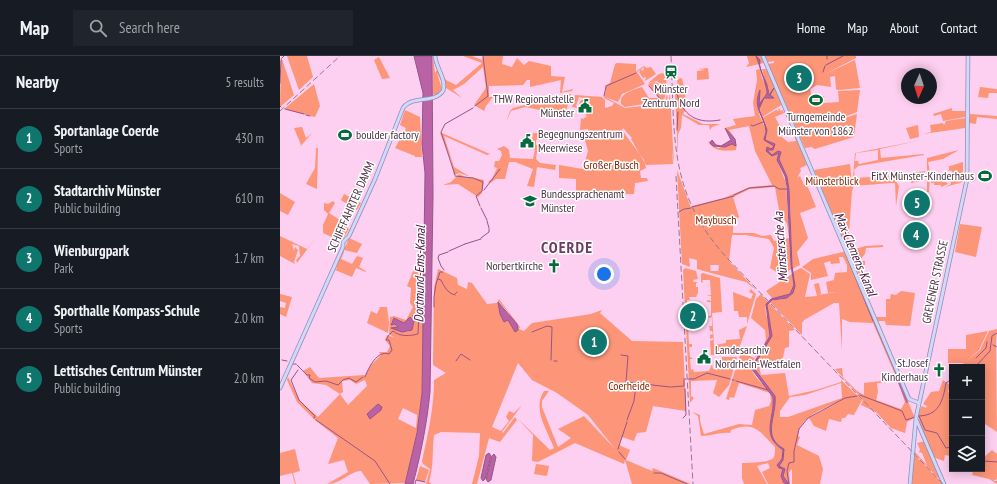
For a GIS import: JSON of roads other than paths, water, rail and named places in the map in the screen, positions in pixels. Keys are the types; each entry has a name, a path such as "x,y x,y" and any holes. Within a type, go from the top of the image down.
{"main road":[{"name":"SCHIFFFAHRTER DAMM","path":"280,388 303,333 343,247 343,242 348,236 372,184 402,111 408,104 433,98 441,94 445,85 438,70 435,56"},
{"path":"763,56 909,399 919,403"},
{"name":"GREVENER STRASSE","path":"922,389 967,174 967,56"},
{"name":"GREVENER STRASSE","path":"910,484 916,418 966,179 967,56"},
{"path":"967,174 973,179"},
{"path":"916,418 944,484"}],"waterway":[{"path":"475,106 488,96 483,56"},
{"path":"826,65 843,56"},
{"path":"280,83 281,60"},
{"path":"823,72 825,66"},
{"path":"606,86 636,73"},
{"path":"649,86 662,101"},
{"path":"604,96 606,87"},
{"path":"677,94 680,103"},
{"path":"681,105 688,114 703,121 720,120"},
{"path":"455,175 441,132 445,124 473,108"},
{"path":"285,109 304,114"},
{"path":"677,130 678,112"},
{"path":"306,115 310,116"},
{"path":"751,125 753,126 763,122"},
{"path":"484,190 500,169"},
{"path":"455,176 473,178 483,182 482,191 476,196 480,206"},
{"path":"734,195 749,188 774,186 779,189 787,189"},
{"path":"692,207 734,196"},
{"path":"481,208 487,220"},
{"path":"685,209 691,208"},
{"path":"679,212 684,209"},
{"path":"487,221 489,228"},
{"path":"481,238 489,232 489,229"},
{"path":"465,244 481,239"},
{"path":"449,251 465,244"},
{"path":"444,270 438,258 439,255 448,252"},
{"name":"Max-Clemens-Kanal","path":"847,257 873,321"},
{"path":"434,297 440,272 443,272"},
{"path":"438,279 441,280 448,291 455,295"},
{"path":"434,298 434,307"},
{"name":"Dortmund-Ems-Kanal","path":"390,334 393,331 408,336 418,334 419,314 415,309 421,308"},
{"name":"Max-Clemens-Kanal","path":"874,322 898,378"},
{"path":"532,332 547,326 552,327 551,360"},
{"path":"978,364 990,351 992,336 997,333"},
{"path":"365,377 374,360 381,354 389,354 392,350 389,340 386,340 389,335"},
{"path":"976,358 986,348 987,342"},
{"path":"993,345 997,347"},
{"path":"456,361 461,354 470,360"},
{"path":"621,355 628,356 626,382 670,387"},
{"path":"282,360 287,361"},
{"path":"297,365 307,375 310,375 309,378 315,382 326,381 338,385 343,380 349,378 356,382 363,377"},
{"path":"298,370 291,380 299,400 315,416 314,418"},
{"path":"688,379 694,379 707,373 730,379"},
{"path":"671,387 684,386 684,379"},
{"name":"Max-Clemens-Kanal","path":"898,380 907,402"},
{"path":"736,381 768,390"},
{"path":"918,416 931,413 939,406 946,383 949,381"},
{"path":"627,420 634,401 636,385"},
{"path":"683,418 686,415 685,389"},
{"path":"860,395 902,411 906,420 915,417"},
{"path":"789,484 787,471 789,463 794,462 794,451 799,429 808,418 845,398 857,396"},
{"path":"919,416 925,430 937,433 946,448 949,448"},
{"path":"316,420 375,461 390,484"},
{"path":"618,449 627,422"},
{"path":"619,452 625,459"},
{"path":"985,461 997,462"},
{"path":"654,473 661,473 687,484"},
{"path":"415,484 416,480 425,482"}],"railway":[{"path":"280,111 340,56"},
{"path":"671,56 673,113 678,164 694,211 708,235 728,259 943,484"},
{"path":"676,176 693,484"}],"place":[{"name":"Münster Zentrum Nord","path":"671,72"},
{"name":"Wienburgpark","path":"799,78"},
{"name":"Turngemeinde Münster von 1862","path":"816,100"},
{"name":"THW Regionalstelle Münster","path":"585,106"},
{"name":"boulder factory","path":"345,135"},
{"name":"Begegnungszentrum Meerwiese","path":"527,141"},
{"name":"FitX Münster-Kinderhaus","path":"985,176"},
{"name":"Bundessprachenamt Münster","path":"530,201"},
{"name":"Lettisches Centrum Münster","path":"917,203"},
{"name":"Sporthalle Kompass-Schule","path":"916,235"},
{"name":"Norbertkirche","path":"554,266"},
{"name":"Stadtarchiv Münster","path":"693,316"},
{"name":"Sportanlage Coerde","path":"594,342"},
{"name":"Landesarchiv Nordrhein-Westfalen","path":"704,357"},
{"name":"St.Josef Kinderhaus","path":"939,370"}],"district":[{"name":"COERDE","path":"567,247"}],"park label":[{"name":"Großer Busch","path":"611,165"},
{"name":"Münsterblick","path":"832,181"},
{"name":"Maybusch","path":"716,220"},
{"name":"Coerheide","path":"629,386"}],"water label":[{"name":"Münstersche Aa","path":"780,247"}]}
